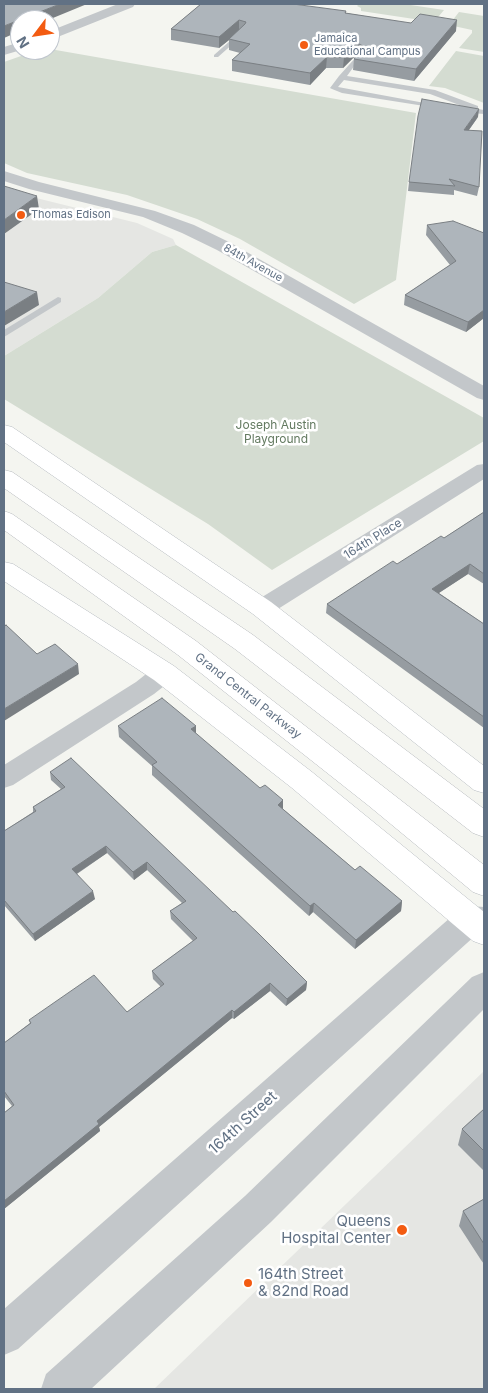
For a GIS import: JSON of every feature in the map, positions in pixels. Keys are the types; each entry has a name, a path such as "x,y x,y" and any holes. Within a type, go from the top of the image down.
{"main road":[{"path":"4,432 262,608 484,782"},
{"path":"4,477 244,642 484,825"},
{"name":"Grand Central Parkway","path":"4,519 186,648 379,798 484,883"},
{"path":"4,570 164,672 302,780 480,924"}],"street":[{"path":"60,32 128,4"},
{"name":"84th Avenue","path":"4,176 35,186 93,198 149,214 188,229 223,246 484,394"},
{"name":"164th Place","path":"262,608 484,470"},
{"path":"4,778 128,699 164,672"},
{"name":"164th Street","path":"4,1335 480,924"},
{"path":"61,1389 258,1209 484,987"}],"lane":[{"path":"216,56 241,34"},
{"path":"357,58 334,88 342,91 441,107"},
{"path":"341,78 432,92 484,112"},
{"path":"450,108 484,112"},
{"path":"4,334 58,300"}],"shaded area":[{"path":"4,190 137,223 173,239 176,245 152,252 98,298 4,356"},
{"name":"Queens Hospital Center","path":"484,1071 484,1389 154,1389"}],"green space":[{"path":"359,4 404,4 444,10 434,22 361,11 361,8 357,6"},
{"path":"459,12 484,16 484,52 459,48 472,33 472,30 449,25"},
{"path":"60,51 416,113 396,280 354,304 240,239 197,219 127,195 27,173 4,163 4,62 10,60 60,60"},
{"path":"456,51 484,56 484,103 445,88 429,86"},
{"name":"Joseph Austin Playground","path":"176,245 484,418 484,441 272,570 208,524 4,399 4,356 98,298 152,252"}],"building":[{"path":"4,4 60,4 45,10 10,10 10,24 4,26"},
{"name":"Jamaica Educational Campus","path":"201,4 293,4 346,11 345,13 411,23 420,14 457,20 416,69 354,59 363,46 357,43 344,57 327,57 310,73 232,60 250,44 229,39 246,22 239,20 219,37 171,29"},
{"path":"422,99 479,109 464,130 482,131 479,187 449,179 455,186 409,182"},
{"path":"4,186 37,196 4,220"},
{"path":"453,221 484,233 484,310 468,322 405,295 456,261 427,225"},
{"path":"4,282 37,292 4,312"},
{"path":"484,512 484,574 470,564 432,589 484,624 484,717 327,604 393,561 397,564 441,536 444,538"},
{"path":"6,625 37,654 55,644 78,664 4,709 4,627"},
{"path":"162,698 196,726 191,729 260,788 265,785 283,800 278,805 355,870 360,866 402,901 356,940 314,903 310,906 152,765 157,762 118,726"},
{"path":"71,758 233,912 235,911 307,982 287,999 270,983 234,1012 232,1010 97,1121 99,1124 4,1201 4,1113 14,1105 4,1091 4,1043 31,1023 29,1020 94,975 127,1012 164,984 152,971 197,938 170,911 186,901 147,862 133,872 106,846 72,869 93,891 33,934 4,900 4,831 36,811 33,807 65,787 50,772"},
{"path":"484,1109 484,1151 462,1129"},
{"path":"484,1199 484,1244 463,1211"}],"place":[{"name":"Jamaica Educational Campus","path":"304,45"},
{"name":"Thomas Edison","path":"21,215"},
{"name":"Queens Hospital Center","path":"402,1230"},
{"name":"164th Street & 82nd Road","path":"248,1283"}]}
